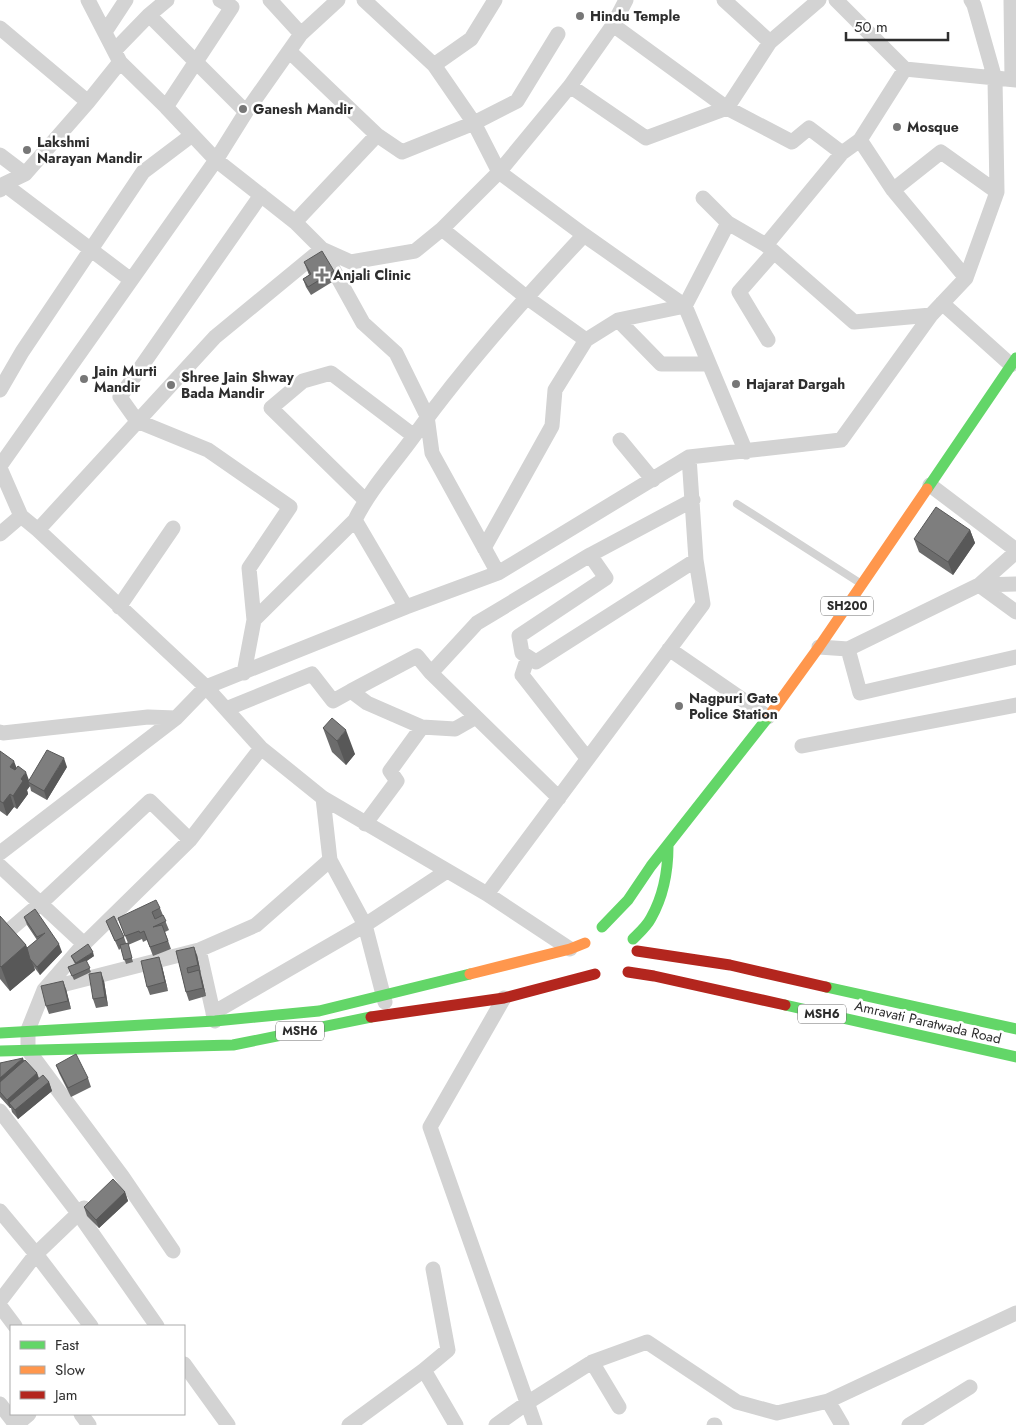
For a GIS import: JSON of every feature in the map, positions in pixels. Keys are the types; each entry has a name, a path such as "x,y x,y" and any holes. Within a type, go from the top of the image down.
{"main road":[{"name":"SH200","path":"602,927 628,900 651,866 768,717 819,647 1014,362"},
{"path":"602,927 592,933 596,964 634,962 629,937 651,919 666,880 668,846"},
{"name":"Amravati Paratwada Road","path":"602,927 614,926 629,937 730,965 1016,1029"},
{"name":"Amravati Paratwada Road","path":"596,964 1016,1057"},
{"name":"MSH6","path":"0,1033 319,1011 383,995 596,964"},
{"name":"MSH6","path":"0,1051 232,1045 389,1013 504,998 596,964"}],"street":[{"path":"88,0 117,56 216,160 295,222 322,249 363,323 396,353 427,416 432,453 498,572"},
{"path":"105,32 126,0"},
{"path":"131,280 91,249 2,187 25,174 88,102 117,56 149,15 167,0"},
{"path":"270,0 301,34"},
{"path":"338,0 301,34 288,51 216,160 0,467 21,516 206,687 261,748 323,798 487,894 596,964"},
{"path":"364,0 434,65 474,123 499,172 685,306 746,452"},
{"path":"434,65 471,39 495,0"},
{"path":"322,249 351,262 415,251 442,229 499,172 570,86 613,25 626,0"},
{"path":"724,0 770,42"},
{"path":"570,86 646,138 727,108 770,42 819,0"},
{"path":"836,0 905,69 1014,80 1011,0"},
{"path":"0,853 176,718 206,687 498,572 689,457 841,440 931,315 966,278 997,192 996,79 971,0"},
{"path":"166,107 232,2"},
{"path":"149,15 246,112"},
{"path":"613,25 727,108 792,142 809,128 842,153"},
{"path":"0,28 88,102"},
{"path":"288,51 377,135 402,152 474,123 517,101 558,34"},
{"path":"768,340 739,292 842,153 860,140 905,69"},
{"path":"0,390 22,352 143,172 192,134"},
{"path":"295,222 377,135"},
{"path":"860,140 893,190 966,278"},
{"path":"893,190 941,152 997,192"},
{"path":"0,155 25,174"},
{"path":"244,673 254,620 249,568 290,507 208,450 138,421 120,396 262,195"},
{"path":"703,198 728,223 770,249 854,322 931,315"},
{"path":"685,306 728,223"},
{"path":"442,229 526,298 586,340"},
{"path":"254,620 355,520 365,500 427,416 526,298 584,235"},
{"path":"38,530 215,337 322,249"},
{"path":"942,303 1014,362"},
{"path":"484,548 552,426 555,390 586,340 618,320 685,306"},
{"path":"618,320 661,364 709,364"},
{"path":"365,500 271,408 303,381 331,373 414,436"},
{"path":"620,440 653,480"},
{"path":"487,894 703,604 696,560 689,457"},
{"path":"819,647 848,649 979,585 1016,551 930,485"},
{"path":"431,673 477,623 590,555 692,500"},
{"path":"0,534 21,516"},
{"path":"355,520 406,607"},
{"path":"119,607 173,528"},
{"path":"590,555 606,578 519,636 522,652 536,662 696,560"},
{"path":"979,585 1016,584"},
{"path":"979,585 1016,612"},
{"path":"669,649 768,717"},
{"path":"848,649 860,694 1016,657"},
{"path":"226,709 312,674 333,701 418,656 431,673 559,798"},
{"path":"528,656 522,675 587,758"},
{"path":"351,691 367,703 422,727 455,729 476,717"},
{"path":"802,746 1016,705"},
{"path":"0,732 148,717 176,718"},
{"path":"365,824 397,781 390,771 422,727"},
{"path":"173,1251 118,1179 28,1050 28,1030 44,990 84,944 190,840 261,748"},
{"path":"323,798 330,860 366,925 389,1013"},
{"path":"0,938 42,903 150,801 190,840"},
{"path":"44,990 199,950 256,925 330,860"},
{"path":"0,866 84,944"},
{"path":"199,950 214,1017 366,925 447,870"},
{"path":"504,998 430,1128 535,1425"},
{"path":"0,1111 78,1214 156,1325"},
{"path":"0,1302 36,1254 93,1201"},
{"path":"0,1211 36,1254 90,1325"},
{"path":"349,1425 448,1350 433,1269"},
{"path":"0,1306 14,1325"},
{"path":"496,1425 592,1362 647,1342 737,1402 777,1413 828,1401 1016,1313"},
{"path":"592,1362 619,1407"},
{"path":"185,1365 228,1425"},
{"path":"424,1370 456,1425"},
{"path":"909,1425 970,1387"},
{"path":"828,1401 842,1425"},
{"path":"0,1404 16,1425 28,1415"}],"lane":[{"path":"737,504 862,584"}],"building":[{"path":"322,251 334,271 308,287 303,279 311,274 304,262"},
{"path":"936,507 970,530 948,562 914,539"},
{"path":"332,718 346,730 337,741 323,728"},
{"path":"47,750 64,758 44,791 28,782"},
{"path":"0,751 14,761 10,767 15,770 18,766 26,772 21,779 23,781 13,796 10,794 3,803 0,801"},
{"path":"156,900 160,908 152,912 155,919 163,915 166,921 153,927 162,925 168,941 150,947 144,931 125,936 118,918"},
{"path":"35,909 59,944 37,967 30,959 27,948 45,933 37,937 24,917"},
{"path":"0,916 26,945 1,967 0,966"},
{"path":"114,916 124,937 115,941 106,921"},
{"path":"128,943 132,958 124,960 120,945"},
{"path":"88,944 93,952 76,963 71,956"},
{"path":"194,947 198,965 187,968 188,973 199,970 203,988 186,992 176,951"},
{"path":"159,957 165,982 147,987 141,961"},
{"path":"86,960 90,968 72,976 68,967"},
{"path":"101,972 105,997 93,999 89,974"},
{"path":"63,981 68,1001 46,1006 41,986"},
{"path":"76,1054 88,1078 68,1088 56,1065"},
{"path":"23,1058 0,1078 0,1063"},
{"path":"25,1060 37,1073 7,1100 0,1092 0,1082"},
{"path":"43,1075 49,1082 15,1110 9,1103"},
{"path":"113,1179 125,1192 96,1220 84,1207"}],"traffic: fast":[{"path":"927,489 1016,358"},
{"path":"602,927 628,900 651,866 769,716"},
{"path":"633,939 649,921 659,901 666,874 668,846"},
{"path":"0,1033 215,1021 319,1011 470,974"},
{"path":"826,987 1016,1029"},
{"path":"785,1005 1016,1057"},
{"path":"0,1051 233,1045 371,1017"}],"traffic: slow":[{"path":"769,716 819,647 927,489"},
{"path":"470,974 570,949 585,943"}],"traffic: jam":[{"path":"637,951 730,965 826,987"},
{"path":"628,972 785,1005"},
{"path":"371,1017 504,998 595,974"}],"place":[{"name":"Hindu Temple","path":"580,16"},
{"name":"Ganesh Mandir","path":"243,109"},
{"name":"Mosque","path":"897,127"},
{"name":"Lakshmi Narayan Mandir","path":"27,150"},
{"name":"Anjali Clinic","path":"322,275"},
{"name":"Jain Murti Mandir","path":"84,379"},
{"name":"Hajarat Dargah","path":"736,384"},
{"name":"Shree Jain Shway Bada Mandir","path":"171,385"},
{"name":"Nagpuri Gate Police Station","path":"679,706"}]}
